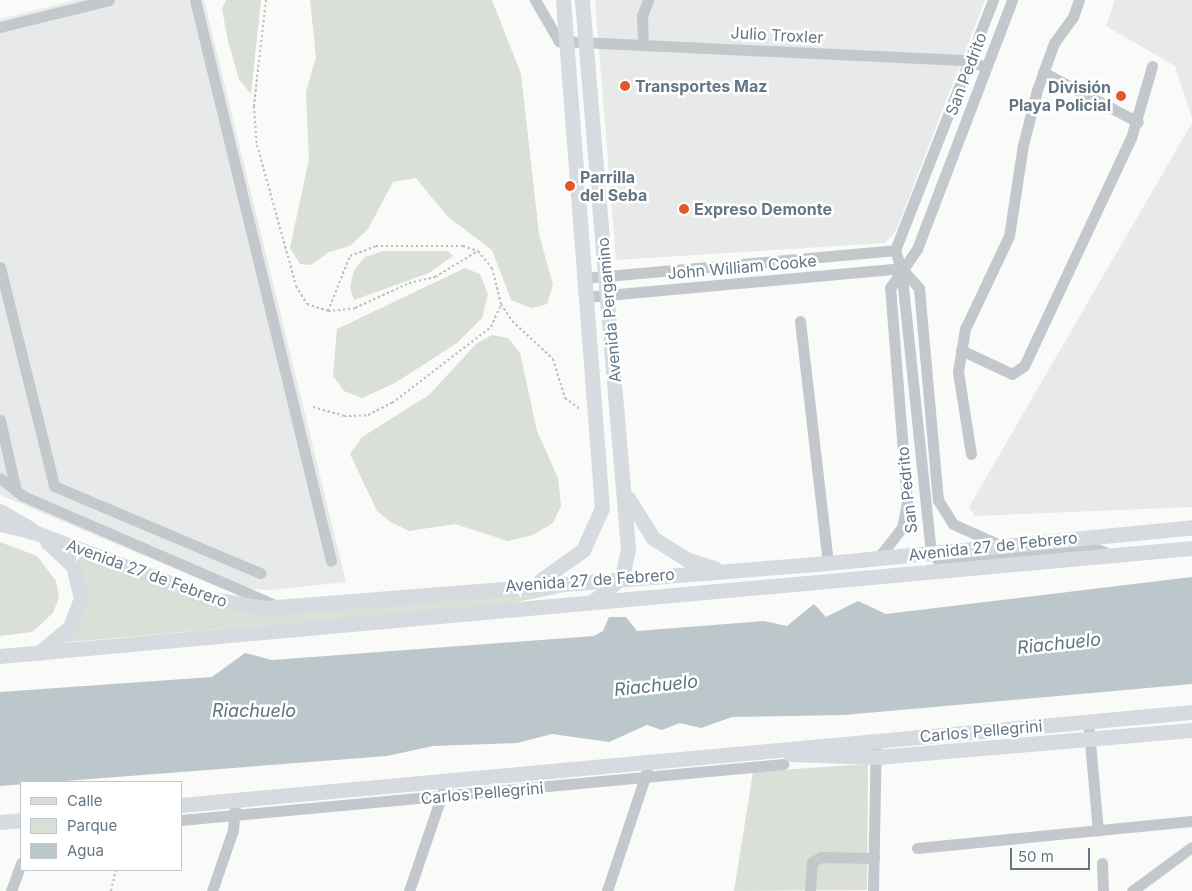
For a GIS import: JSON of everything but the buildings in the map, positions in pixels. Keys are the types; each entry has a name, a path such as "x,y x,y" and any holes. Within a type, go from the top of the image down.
{"highway":[{"path":"0,513 31,531"}],"main road":[{"name":"Avenida Pergamino","path":"535,583 573,560 598,524 602,479 585,298 563,0"},
{"name":"Avenida Pergamino","path":"582,0 624,484 628,549 622,577"},
{"path":"624,484 630,504 653,538 688,560 728,571"},
{"name":"Avenida 27 de Febrero","path":"0,524 31,531 213,599 246,607 281,607 535,583 828,563 999,544 1192,527"},
{"path":"31,531 66,558 81,588 80,605 70,626 40,653"},
{"name":"Avenida 27 de Febrero","path":"0,656 1192,548"},
{"path":"589,604 622,577"},
{"name":"Carlos Pellegrini","path":"182,805 445,779 1192,712"},
{"name":"Carlos Pellegrini","path":"770,751 877,757 1192,730"},
{"path":"0,822 20,820"}],"street":[{"path":"0,28 110,0"},
{"path":"196,0 331,561"},
{"path":"534,0 550,32 566,41"},
{"path":"643,44 642,16 648,0"},
{"name":"San Pedrito","path":"993,0 968,60 896,250 901,268 931,552 938,560 1091,547 1112,555"},
{"name":"San Pedrito","path":"879,557 902,528 907,502 890,288 901,268 917,249 1012,0"},
{"path":"971,454 961,397 960,350 972,314 1009,236 1022,145 1042,72 1079,0"},
{"name":"Julio Troxler","path":"566,41 968,60 985,68"},
{"path":"960,350 1012,374 1022,369 1138,122 1152,66"},
{"path":"1042,72 1138,122"},
{"name":"John William Cooke","path":"584,278 896,250"},
{"path":"0,267 54,486 260,573"},
{"name":"San Pedrito","path":"901,268 919,288 938,500 953,524 999,544"},
{"name":"John William Cooke","path":"585,298 901,268"},
{"path":"800,321 828,563"},
{"path":"0,423 16,491"},
{"path":"0,478 16,491 281,607"},
{"path":"1089,721 1098,831"},
{"path":"873,891 876,740"},
{"path":"607,891 646,778 648,762"},
{"name":"Carlos Pellegrini","path":"182,820 783,764"},
{"path":"409,891 442,797 445,779"},
{"path":"212,891 235,816 236,799"},
{"path":"916,848 1192,821"},
{"path":"1132,891 1192,847"},
{"path":"810,891 812,862 821,857 874,858"},
{"path":"1102,863 1103,891"},
{"path":"11,891 20,866"}],"path":[{"path":"266,0 254,106 257,145 296,286 307,304 328,311 356,308 409,283 435,277 478,251"},
{"path":"328,311 350,256 376,246 463,246 478,251 492,268 502,304 512,321 553,359 565,398 575,409 596,412"},
{"path":"313,407 344,416 368,416 392,403 491,327 502,304"},
{"path":"111,891 116,871"}],"shaded area":[{"path":"77,0 204,0 346,582 270,590 218,587 0,495 0,19"},
{"path":"595,0 985,0 896,231 885,243 616,260"},
{"path":"1115,0 1192,0 1192,118 1175,66 1106,26"},
{"path":"1192,123 1192,507 975,516 969,507"}],"green space":[{"path":"226,0 261,0 251,94 239,79 228,41 222,9"},
{"path":"310,0 492,0 521,74 539,234 553,285 547,304 532,308 511,300 492,250 447,216 416,178 393,182 368,229 350,246 329,252 311,265 300,264 290,248 309,159 306,92 316,57"},
{"path":"384,251 448,251 453,256 429,273 354,300 350,287 354,270 365,257"},
{"path":"465,268 480,274 488,294 482,318 457,343 395,383 362,398 344,391 333,376 337,329"},
{"path":"492,335 508,338 520,353 537,431 558,478 561,506 553,523 533,535 508,541 455,524 409,531 391,522 377,511 350,454 362,437 429,395 476,344"},
{"path":"0,542 37,556 56,581 59,597 53,613 32,632 0,636"},
{"path":"61,547 220,607 604,584 507,604 59,643 80,617"},
{"path":"868,764 867,890 734,891 753,772"}],"water":[{"name":"Riachuelo","path":"1192,577 1192,684 844,715 732,717 701,728 680,723 662,730 647,725 609,742 552,734 517,743 433,746 387,756 64,781 20,781 20,784 0,786 0,692 212,677 245,653 272,660 594,636 603,631 609,617 626,617 637,631 764,621 787,626 814,604 826,617 858,601 886,614"}],"place":[{"name":"Transportes Maz","path":"625,86"},
{"name":"División Playa Policial","path":"1121,96"},
{"name":"Parrilla del Seba","path":"570,186"},
{"name":"Expreso Demonte","path":"684,209"}]}
